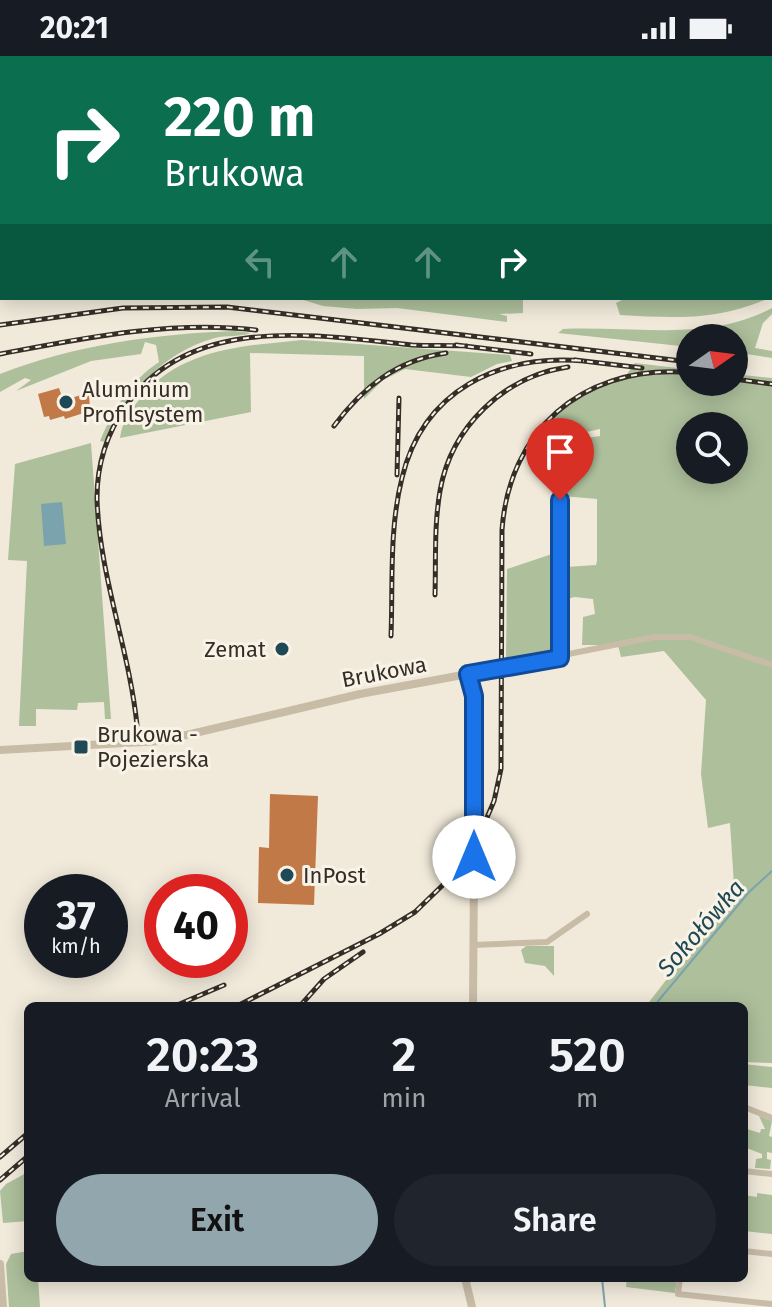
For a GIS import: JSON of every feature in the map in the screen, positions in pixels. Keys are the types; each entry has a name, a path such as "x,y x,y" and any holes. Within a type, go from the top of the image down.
{"street":[{"path":"560,500 560,658"},
{"name":"Brukowa","path":"0,750 149,743 360,694 560,658 654,637 690,637 772,665"},
{"path":"468,674 474,704 473,1002"},
{"path":"473,945 542,943 587,914"},
{"path":"748,1109 772,1118"},
{"path":"748,1171 772,1174"},
{"path":"748,1251 772,1254"},
{"path":"0,1264 3,1307"},
{"path":"466,1282 472,1307"},
{"path":"680,1282 678,1294 772,1304"}],"green space":[{"path":"304,300 523,300 523,313 499,314 507,316 507,322 397,308 323,306"},
{"path":"622,300 764,300 731,311 677,317 620,315 616,303"},
{"path":"772,308 772,314 763,323 755,348 772,351 772,358 748,354 748,324 726,324 748,319"},
{"path":"563,329 676,330 676,346 558,333"},
{"path":"234,331 251,333 215,338 178,354 163,365 136,392 105,442 100,441 124,397 139,378 159,362 156,345 145,342 141,354 91,361 16,391 31,380 25,378 0,392 0,374 57,355 145,338"},
{"path":"302,340 510,355 512,361 497,364 471,377 405,369 383,380 364,399 364,356 250,353 251,412 120,438 125,420 139,400 159,379 177,367 216,352"},
{"path":"635,363 676,368 676,396 748,396 748,375 772,378 772,1063 748,1062 748,1002 649,1002 701,935 735,901 730,823 708,828 701,774 706,700 664,651 621,657 618,645 582,645 583,617 595,614 593,599 575,597 558,601 558,649 506,660 507,569 552,554 566,567 596,565 597,561 597,499 563,496 560,442 600,436 600,429 555,439 541,437 549,422 586,393 624,378"},
{"path":"91,443 111,719 105,719 104,702 78,703 77,710 36,709 36,726 19,726 27,561 8,560 15,464"},
{"path":"526,946 554,946 554,976 545,966 525,963 521,950"},
{"path":"748,1064 772,1067 772,1088 748,1085"},
{"path":"759,1116 772,1121 769,1136 772,1137 772,1153 767,1152 767,1159 771,1160 770,1169 755,1168 756,1159 762,1158 762,1154 748,1149 748,1129 760,1133 761,1129 765,1129"},
{"path":"24,1174 24,1221 3,1223 0,1191"},
{"path":"757,1193 772,1195 772,1234 748,1231 748,1196 757,1197"},
{"path":"24,1252 24,1282 38,1282 40,1307 9,1307 6,1264 11,1254"},
{"path":"627,1282 676,1282 675,1293 626,1287"}],"water":[{"path":"62,502 66,544 44,546 41,504"}],"building":[{"name":"Aluminium Profilsystem","path":"59,388 63,400 89,393 90,411 65,419 64,416 50,420 49,416 44,417 38,394"},
{"name":"InPost","path":"270,794 318,796 314,905 258,903 259,847 269,848"}],"waterway":[{"name":"Sokołówka","path":"657,1002 749,892 772,871"},
{"name":"Sokołówka","path":"602,1282 605,1307"}],"railway":[{"path":"0,325 123,308 227,307 676,360"},
{"path":"0,354 127,332 192,327 256,330"},
{"path":"137,725 103,555 97,498 104,450 126,406 153,376 184,356 219,343 296,335 412,345 467,346"},
{"path":"456,345 531,354"},
{"path":"334,426 357,399 382,378 412,362 446,353"},
{"path":"391,636 393,537 398,497 412,447 427,422 446,400 469,384 495,372 553,360 584,361"},
{"path":"575,360 642,368"},
{"path":"435,595 438,504 446,468 456,446 468,426 502,393 545,372 568,367"},
{"path":"245,1002 379,934 415,912 448,880 480,834 494,801 501,769 502,530 508,495 519,463 535,435 556,412 582,394 611,381 644,374 676,372"},
{"path":"748,381 772,384"},
{"path":"397,475 399,398"},
{"path":"304,1002 324,979 363,952"},
{"path":"184,1002 224,985"},
{"path":"0,1157 24,1136"},
{"path":"0,1180 24,1159"}],"place":[{"name":"Aluminium Profilsystem","path":"66,402"},
{"name":"Zemat","path":"282,649"},
{"name":"Brukowa - Pojezierska","path":"81,747"},
{"name":"InPost","path":"287,875"}],"route":[{"path":"474,857 474,696 468,674 560,658 560,500"}]}
